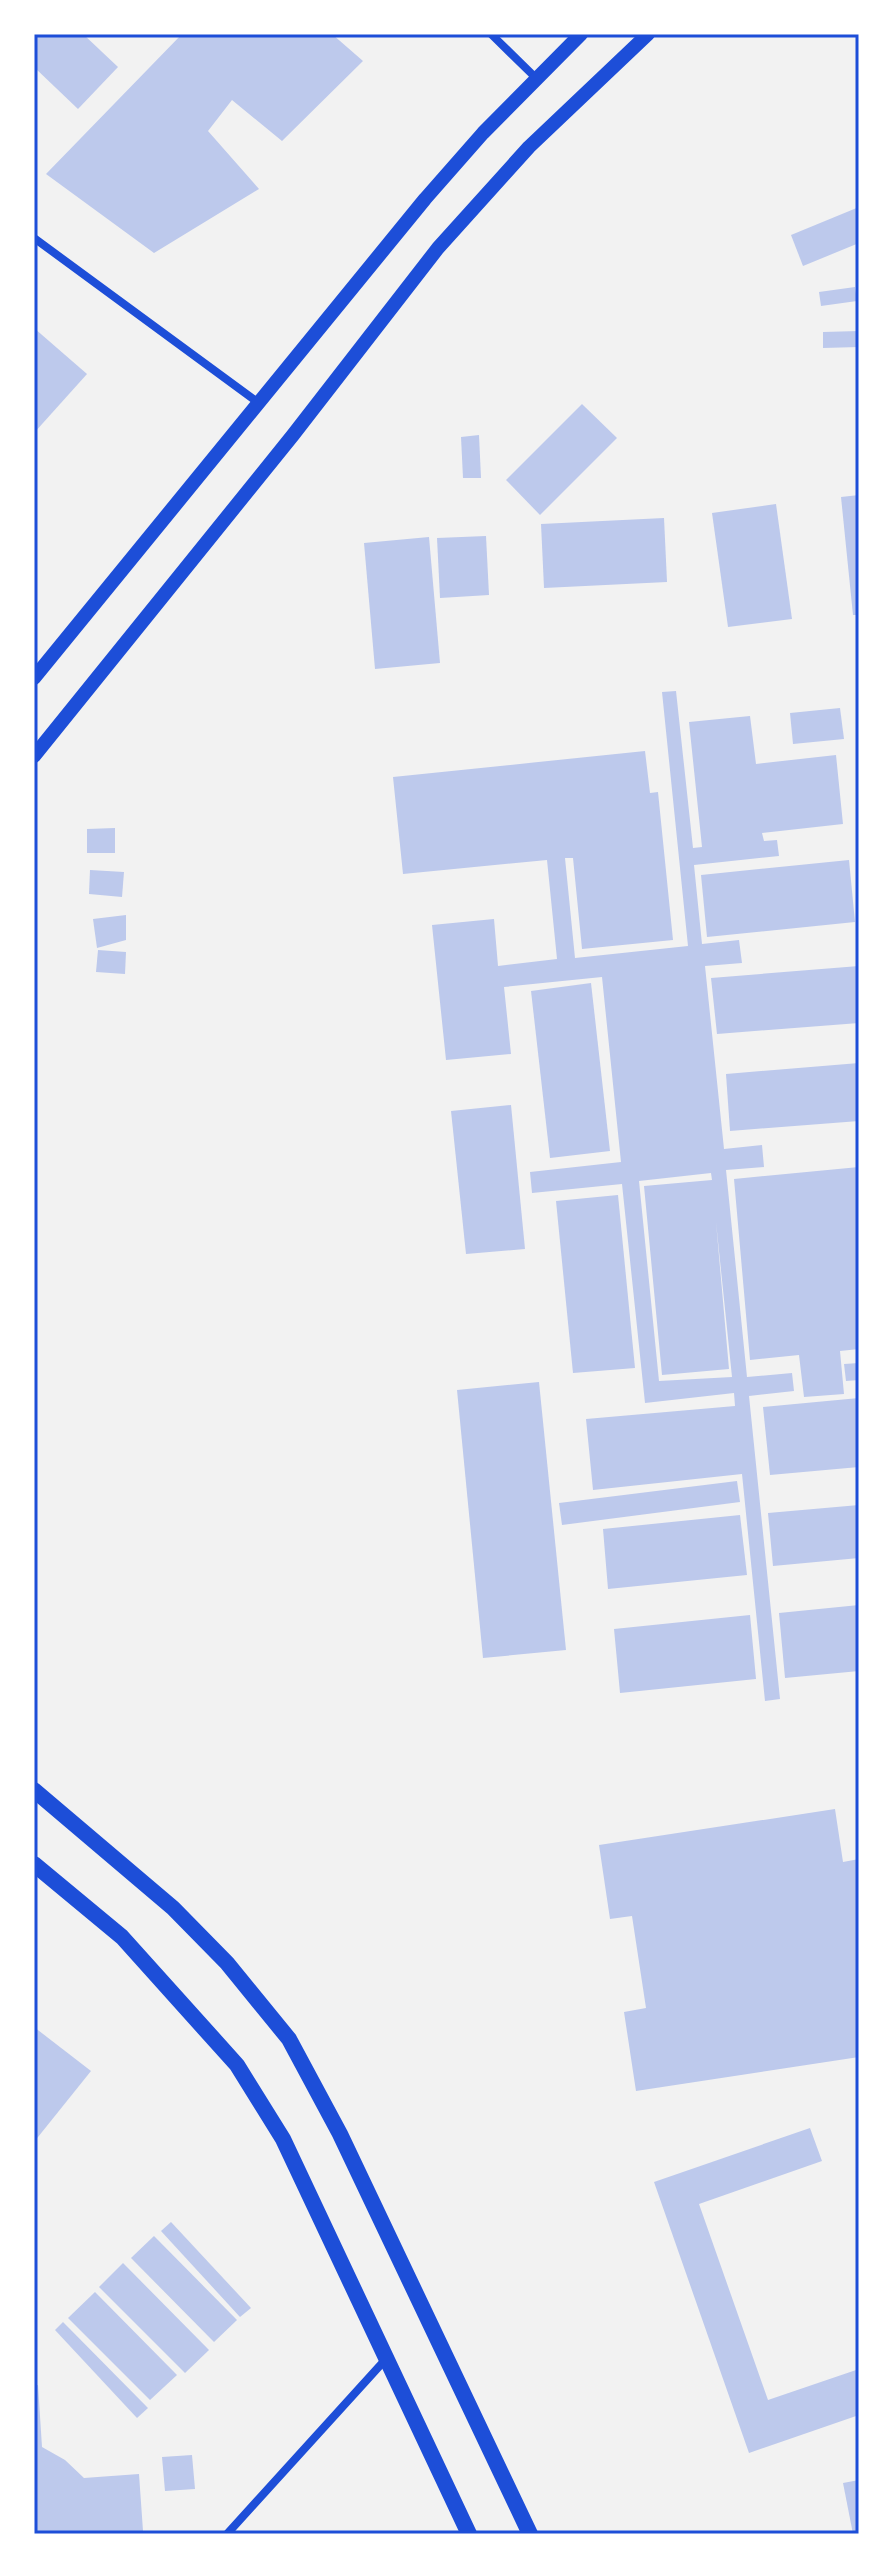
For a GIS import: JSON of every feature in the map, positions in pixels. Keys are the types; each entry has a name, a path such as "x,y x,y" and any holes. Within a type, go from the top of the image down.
{"main road":[{"path":"34,1790 173,1908 227,1963 289,2039 340,2134 530,2534"},
{"path":"34,1864 122,1937 237,2065 283,2139 469,2534"}],"street":[{"path":"491,34 537,79"},
{"path":"34,678 256,401 434,188 581,34"},
{"path":"34,756 293,435 438,248 529,147 648,34"},
{"path":"34,238 256,401"},
{"path":"227,2534 385,2360"}],"building":[{"path":"34,34 83,34 118,67 78,109 34,67"},
{"path":"182,34 332,34 363,61 282,141 232,100 208,131 259,189 154,253 46,174"},
{"path":"859,207 859,243 803,266 791,235"},
{"path":"855,287 857,301 821,306 819,292"},
{"path":"34,328 87,374 34,433"},
{"path":"859,331 859,347 823,348 823,332"},
{"path":"582,404 617,438 540,515 506,480"},
{"path":"479,435 481,478 463,478 461,437"},
{"path":"859,495 859,615 853,615 841,497"},
{"path":"776,504 792,619 728,627 712,513"},
{"path":"664,518 667,582 544,588 541,524"},
{"path":"486,536 489,595 440,598 437,538"},
{"path":"429,537 440,663 375,669 364,543"},
{"path":"676,691 693,848 702,847 689,722 750,716 756,764 836,755 843,824 762,833 764,841 777,840 779,856 694,865 702,944 739,940 742,963 705,966 724,1149 762,1145 764,1167 726,1170 747,1377 792,1373 794,1391 749,1396 780,1699 765,1701 742,1474 593,1490 586,1419 735,1406 734,1393 645,1403 622,1184 532,1193 530,1172 621,1162 602,977 504,987 511,1054 446,1060 432,925 494,919 498,966 557,959 547,860 403,874 393,777 645,751 650,793 658,792 673,940 582,949 573,858 565,858 575,958 688,946 662,692","holes":["711,1173 712,1180 644,1186 662,1375 729,1369 716,1222 732,1377 659,1381 639,1181"]},
{"path":"840,708 844,739 793,744 790,713"},
{"path":"115,828 115,853 87,853 87,829"},
{"path":"849,860 855,922 707,937 701,875"},
{"path":"90,870 124,872 122,897 89,894"},
{"path":"126,915 126,940 97,948 93,919"},
{"path":"98,950 126,952 125,974 96,972"},
{"path":"859,966 859,1023 717,1034 711,978"},
{"path":"591,983 610,1151 550,1158 531,991"},
{"path":"859,1063 859,1121 730,1131 726,1074"},
{"path":"511,1105 525,1249 466,1254 451,1111"},
{"path":"859,1167 859,1349 840,1351 844,1394 804,1397 799,1355 750,1360 734,1179"},
{"path":"618,1195 635,1368 573,1373 556,1201"},
{"path":"859,1363 859,1380 846,1381 844,1364"},
{"path":"539,1382 566,1650 483,1658 457,1390"},
{"path":"859,1398 859,1467 770,1475 763,1407"},
{"path":"737,1481 740,1502 562,1525 559,1503"},
{"path":"859,1505 859,1558 773,1566 768,1513"},
{"path":"740,1515 747,1575 608,1589 603,1529"},
{"path":"859,1605 859,1671 785,1678 779,1613"},
{"path":"750,1615 756,1679 620,1693 614,1629"},
{"path":"835,1809 843,1862 859,1859 859,2057 636,2091 624,2012 646,2008 632,1916 610,1919 599,1845"},
{"path":"34,2027 91,2071 34,2142"},
{"path":"810,2128 822,2161 699,2204 768,2400 859,2369 859,2415 749,2453 654,2182"},
{"path":"171,2222 251,2308 240,2317 161,2231"},
{"path":"154,2236 237,2320 214,2342 131,2258"},
{"path":"123,2263 209,2350 185,2373 99,2287"},
{"path":"95,2292 177,2375 150,2400 68,2318"},
{"path":"63,2322 148,2408 137,2418 55,2330"},
{"path":"38,2385 42,2447 65,2460 84,2478 139,2474 143,2531 34,2534 34,2386"},
{"path":"192,2455 195,2489 165,2491 162,2457"},
{"path":"859,2480 859,2534 853,2534 843,2483"}]}
